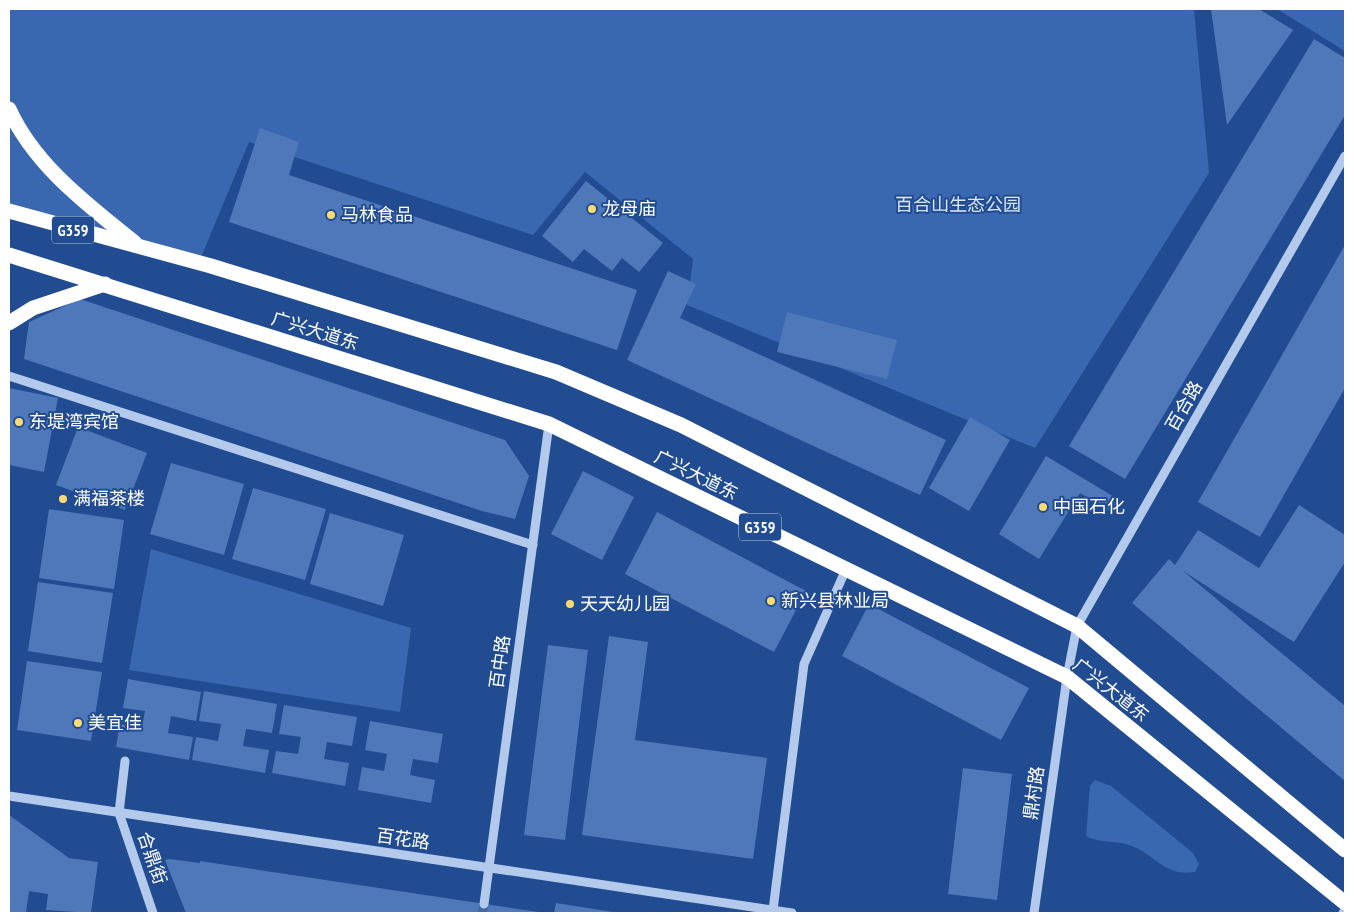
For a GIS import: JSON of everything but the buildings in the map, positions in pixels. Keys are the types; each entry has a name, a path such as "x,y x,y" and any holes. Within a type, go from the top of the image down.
{"highway":[{"path":"9,109 45,165 82,201 138,245"},
{"name":"广兴大道东","path":"9,211 63,228 138,245 556,372 681,425 1077,626 1345,850"},
{"name":"广兴大道东","path":"9,255 549,424 1066,677 1345,902"},
{"path":"9,323 32,308 105,284"}],"street":[{"name":"百合路","path":"1066,677 1077,626 1345,156"},
{"path":"9,376 533,545"},
{"name":"百中路","path":"484,904 549,424"},
{"path":"773,910 804,664 846,569"},
{"name":"鼎村路","path":"1034,913 1066,677"},
{"path":"119,812 125,761"},
{"name":"百花路","path":"9,796 792,913"},
{"name":"合鼎街","path":"119,812 153,913"}],"green space":[{"name":"百合山生态公园","path":"9,9 1194,9 1209,173 1035,448 687,305 693,259 585,172 533,235 249,142 197,267 9,210"},
{"path":"1277,9 1345,9 1345,51"},
{"path":"151,549 411,628 400,712 129,670"},
{"path":"1095,780 1111,786 1193,853 1199,864 1195,872 1185,873 1168,869 1132,846 1097,840 1086,836 1090,786"}],"tunnel":[{"path":"482,913 484,904"}],"place":[{"name":"龙母庙","path":"592,209"},
{"name":"马林食品","path":"331,215"},
{"name":"东堤湾宾馆","path":"19,422"},
{"name":"满福茶楼","path":"63,499"},
{"name":"中国石化","path":"1043,507"},
{"name":"新兴县林业局","path":"771,601"},
{"name":"天天幼儿园","path":"570,604"},
{"name":"美宜佳","path":"78,723"}]}
